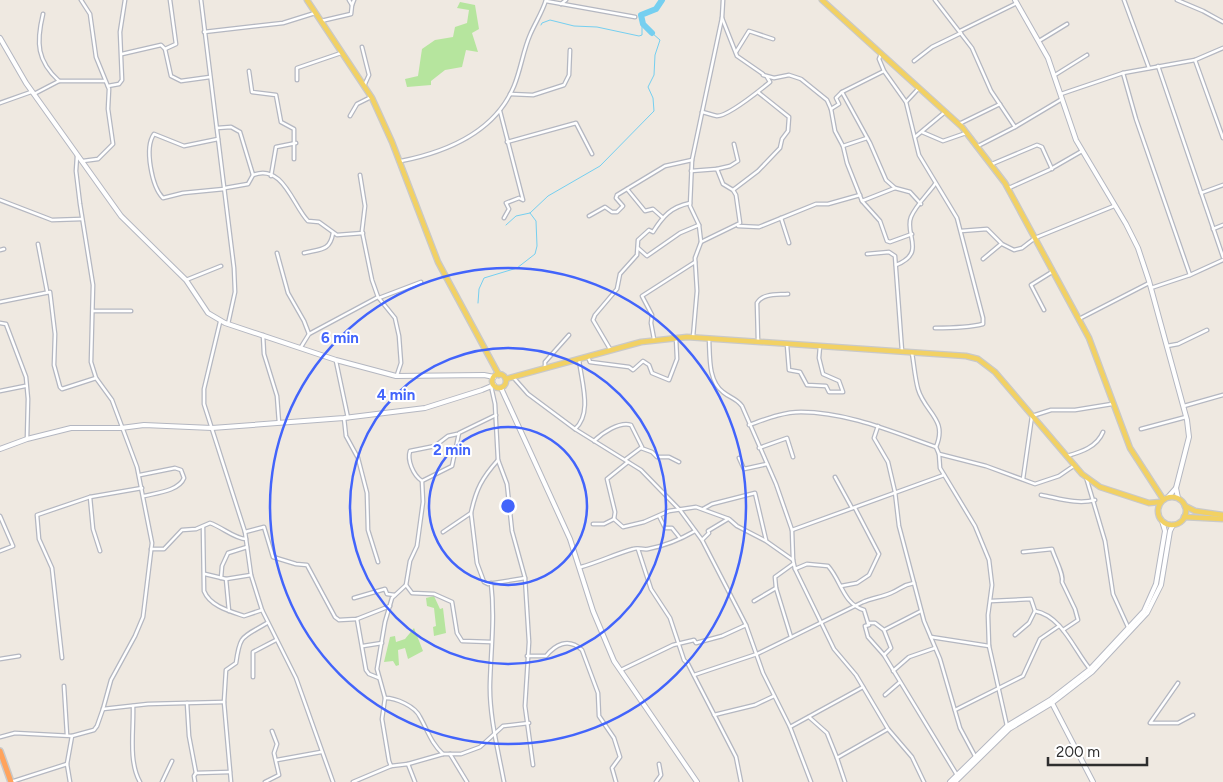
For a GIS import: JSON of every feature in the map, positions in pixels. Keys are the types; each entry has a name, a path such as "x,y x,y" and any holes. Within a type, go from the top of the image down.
{"highway":[{"path":"0,751 10,782"},
{"path":"0,760 10,782"}],"main road":[{"path":"307,0 371,97 438,262 496,376 492,385 500,388 504,386 506,379"},
{"path":"822,0 946,111 992,164 1008,188 1079,319 1130,448 1164,499"},
{"path":"496,376 506,379 610,349 654,340 693,337 966,356 978,359 995,372 1075,465 1100,487 1149,503 1158,512 1162,521 1174,525 1184,517 1223,519"},
{"path":"1149,503 1178,498 1185,506 1195,511 1223,515"},
{"path":"1158,512 1164,499"},
{"path":"1184,517 1185,506"}],"street":[{"path":"81,0 90,14 92,42 108,86 108,109 113,144 98,159 82,161"},
{"path":"108,86 121,83 122,54 120,32 125,0"},
{"path":"165,49 176,44 170,0"},
{"path":"201,0 234,268 235,292 228,324"},
{"path":"349,0 352,5"},
{"path":"321,22 351,14 354,0"},
{"path":"561,4 566,0"},
{"path":"693,337 697,291 695,262 701,242 699,225 690,203 692,160 722,18 724,0"},
{"path":"934,0 972,48 991,91 1015,127"},
{"path":"1124,0 1149,68"},
{"path":"1177,0 1223,22"},
{"path":"399,162 429,155 452,145 484,127 500,111 510,94 530,34 538,22 546,1 635,17"},
{"path":"914,61 932,47 1016,1 1039,41 1055,76 1069,124 1138,248 1150,283 1184,406 1189,437 1176,488 1178,498"},
{"path":"204,32 283,23 316,13"},
{"path":"43,14 39,29 41,52 45,68 59,81"},
{"path":"702,112 721,115 759,93 770,81 740,60 722,18"},
{"path":"1039,41 1067,24"},
{"path":"736,52 749,31 772,39"},
{"path":"0,38 26,83 107,198 136,233 186,280 208,313 220,322 336,360 396,376 496,376"},
{"path":"122,54 161,45 165,49 170,76 181,82 210,77"},
{"path":"362,47 369,74 364,86"},
{"path":"978,146 1015,127 1061,97 1123,73 1195,60 1223,48"},
{"path":"510,94 533,95 565,84 569,75 570,50"},
{"path":"297,80 298,68 338,56 342,52"},
{"path":"882,53 879,59 884,71 906,102 919,155 935,184 953,210 961,231 983,324 959,328 935,328"},
{"path":"1055,76 1087,55"},
{"path":"1195,60 1223,138"},
{"path":"1151,288 1190,275 1223,258 1158,66"},
{"path":"248,71 252,92 276,95 281,122 294,129 296,143 294,159"},
{"path":"831,110 839,104 836,98 842,92 884,71"},
{"path":"1123,73 1136,119 1190,275"},
{"path":"763,75 774,78 789,75 801,79 825,98 831,110 834,131 844,146 847,163 862,201 880,221 887,241 890,242 912,234"},
{"path":"0,103 33,93 59,81 105,81"},
{"path":"906,102 920,87"},
{"path":"842,92 867,138 886,180 895,188 910,192 921,204"},
{"path":"733,190 758,171 778,151 788,131 789,117 759,93"},
{"path":"350,116 357,104 371,97"},
{"path":"959,124 1000,104"},
{"path":"500,111 523,200 519,198 506,203 509,209 504,218"},
{"path":"914,138 946,111"},
{"path":"507,142 576,123 592,154"},
{"path":"217,128 231,127 240,132 253,175 248,184 182,193 163,198 159,194 149,167 150,146 154,134 184,146 218,139"},
{"path":"922,132 943,140 949,140 967,133"},
{"path":"844,146 867,138"},
{"path":"271,176 276,147 296,143"},
{"path":"692,171 717,169 730,166 738,161 734,144"},
{"path":"992,164 1038,145 1042,147 1052,169"},
{"path":"1008,188 1052,169 1083,150"},
{"path":"0,737 15,733 72,736 94,730 103,709 110,680 135,636 143,616 151,549 144,496 140,475 112,400 96,378 90,351 93,285 76,171 77,156"},
{"path":"589,216 605,207 612,212 617,212 623,206 616,196 627,188 665,166 692,160"},
{"path":"701,242 740,223 733,190 723,184 717,169"},
{"path":"253,175 271,176 286,185 306,219 319,222 340,236 363,232"},
{"path":"360,175 365,206 363,232 378,298 393,313 399,336 401,363 396,376"},
{"path":"896,265 908,258 912,253 911,216 935,184"},
{"path":"1201,192 1223,185"},
{"path":"627,188 627,192 645,211 652,209 662,217"},
{"path":"862,201 895,188"},
{"path":"736,226 759,227 816,204 828,204 860,195"},
{"path":"0,200 52,220 82,219"},
{"path":"610,349 593,320 617,289 620,274 637,256 638,240 650,230 654,232 662,217 676,207 690,203"},
{"path":"961,231 987,229 1002,244 1014,250 1035,238 1116,206"},
{"path":"781,218 789,243"},
{"path":"638,248 647,256 680,233 699,225"},
{"path":"1213,229 1223,225"},
{"path":"304,252 331,244 333,232"},
{"path":"38,244 47,291 51,294 55,334 54,365 60,389 96,378"},
{"path":"983,258 1002,244"},
{"path":"277,253 288,293 304,321 308,334"},
{"path":"867,254 893,254 896,265 902,351"},
{"path":"654,340 651,323 652,315 642,296 695,262"},
{"path":"186,280 221,266"},
{"path":"1044,310 1031,285 1054,272"},
{"path":"301,347 308,334 378,298 421,282"},
{"path":"1079,319 1118,297 1150,283"},
{"path":"0,302 47,291"},
{"path":"758,341 757,303 759,299 763,296 788,294"},
{"path":"93,311 131,312"},
{"path":"220,322 203,395 245,532 252,575 262,610 296,678 333,782"},
{"path":"0,323 6,324 18,352 26,378 28,399 26,439"},
{"path":"1167,346 1178,344 1208,330"},
{"path":"263,335 264,354 277,396 279,423"},
{"path":"545,368 545,362 569,335"},
{"path":"587,355 590,362 629,367 633,370 643,361 649,365 652,373 669,380 677,359 676,338"},
{"path":"709,338 710,361 716,382 724,393 738,400 776,484 792,530 795,569 821,624 834,649 863,687 888,728 912,757 924,782"},
{"path":"787,343 789,370 800,372 807,384 826,386 829,392 843,392 839,381 823,374 819,358 820,346"},
{"path":"912,352 918,390 940,428 940,436 936,447 939,454 939,464 975,526 990,560 992,585 988,615 989,646 1007,726"},
{"path":"575,430 583,422 585,412 579,358"},
{"path":"336,360 346,418 346,436 358,458 366,493 368,530 378,562"},
{"path":"513,377 528,394 575,430 627,460 649,478 680,510 702,540 746,625 763,673 790,727 810,782"},
{"path":"0,449 26,439 71,428 121,428 144,424 212,428 346,418 425,408 492,385 496,415 498,460 507,484 512,532 525,578 529,642 525,706 529,723 533,765"},
{"path":"0,391 26,386"},
{"path":"500,388 570,539 604,641 620,671 697,782"},
{"path":"1184,406 1223,395"},
{"path":"1023,479 1032,416 1051,410 1075,410 1112,404"},
{"path":"749,425 773,417 802,412 846,418 878,426 936,447"},
{"path":"422,481 417,478 412,466 410,450 435,446 448,436 459,433 496,415"},
{"path":"1141,429 1186,417"},
{"path":"594,441 604,433 628,424 643,445 642,448"},
{"path":"878,426 874,438 888,462 895,492 899,526 921,611 935,648 960,728 975,756"},
{"path":"1067,456 1089,448 1101,438 1103,432"},
{"path":"422,481 452,466 459,433"},
{"path":"759,448 787,438 793,457"},
{"path":"614,520 615,512 607,479 642,448"},
{"path":"642,448 652,452 657,457 669,457 679,462"},
{"path":"939,454 986,466 1035,484 1059,476 1075,465"},
{"path":"739,458 744,469 767,464"},
{"path":"498,460 483,478 474,497 471,513 480,573 484,582 491,583 525,578"},
{"path":"140,475 175,468 181,470 184,478 180,484 168,491 144,496"},
{"path":"792,530 944,474"},
{"path":"1086,476 1095,500 1105,541 1113,594 1129,628"},
{"path":"836,477 879,554 869,575 857,583 841,586"},
{"path":"390,766 382,719 385,698 377,669 390,606 394,595 406,585 410,561 417,546 423,502 422,481"},
{"path":"62,658 52,568 40,539 37,517 45,511 90,497 142,488"},
{"path":"1164,499 1176,488"},
{"path":"703,508 755,493 765,528 766,541"},
{"path":"1041,495 1075,501 1095,500"},
{"path":"90,497 93,529 100,551"},
{"path":"614,520 623,527 670,511 696,507 703,508 729,519 737,526 766,541 793,562"},
{"path":"444,532 471,513"},
{"path":"0,516 13,546 0,551"},
{"path":"659,516 664,527 672,528 681,539"},
{"path":"702,540 709,533 708,531 729,519"},
{"path":"592,524 604,524 614,520"},
{"path":"955,782 1007,726 1050,700 1090,670 1129,628 1136,623 1144,612 1156,584 1165,531 1162,521"},
{"path":"151,549 164,549 182,530 203,527 210,522 232,532 240,539 246,539"},
{"path":"950,782 975,756 1009,729 1052,703 1092,672 1147,613 1162,585 1170,531 1174,525"},
{"path":"203,527 204,591 207,598 229,611 244,616 262,610"},
{"path":"245,532 264,527 273,557 296,564 307,565 335,617 339,620 357,619 390,606"},
{"path":"581,568 634,548 638,550 646,549 681,539 695,531"},
{"path":"221,578 222,566 228,554 247,547"},
{"path":"1023,552 1052,549 1055,562 1063,578 1062,582 1075,609 1078,620 1063,630"},
{"path":"638,550 651,589 666,610 684,660 736,757 741,782"},
{"path":"792,637 776,588 775,577 793,562"},
{"path":"795,569 807,564 828,566 856,607 864,610 869,625 865,626 868,637 884,655 957,775"},
{"path":"205,574 226,579 252,575"},
{"path":"226,579 229,611"},
{"path":"693,674 757,654 863,602 894,592 899,586 914,582"},
{"path":"491,583 494,632 491,642 490,683 495,733 504,782"},
{"path":"406,585 412,593 434,594 452,602 457,633 462,640 491,642"},
{"path":"754,601 776,588"},
{"path":"354,598 384,589 387,594 394,595"},
{"path":"991,601 1031,599 1035,611 1029,623 1015,635"},
{"path":"884,630 921,611"},
{"path":"1035,611 1044,614 1063,630 1090,670"},
{"path":"357,619 367,672 378,678"},
{"path":"868,622 875,622 884,630 891,648 884,655"},
{"path":"231,782 224,702 226,670 236,663 236,652 239,643 267,623"},
{"path":"620,671 678,643 694,640 696,643 722,636 746,625"},
{"path":"955,710 998,690 1022,676 1040,639 1059,626"},
{"path":"931,637 989,646"},
{"path":"253,677 253,652 276,640"},
{"path":"527,656 546,656 551,648 560,643 576,646 582,650 598,693 599,716 614,738 620,757 612,768 616,782"},
{"path":"363,646 382,644"},
{"path":"892,671 909,657 935,648"},
{"path":"0,659 19,656"},
{"path":"885,695 900,682"},
{"path":"1178,683 1150,723 1178,723 1193,715"},
{"path":"64,686 67,735"},
{"path":"790,727 863,687"},
{"path":"714,715 755,705 774,696"},
{"path":"385,698 395,698 420,716 428,737 443,754"},
{"path":"103,709 148,704 224,702"},
{"path":"187,703 189,736 196,773 194,776 195,782"},
{"path":"1052,703 1093,782"},
{"path":"133,706 136,773 140,782"},
{"path":"810,717 827,733 845,782"},
{"path":"353,782 390,766 408,764 443,754 471,751 510,724 529,723"},
{"path":"837,758 888,728"},
{"path":"265,782 279,775 274,753 277,744 272,731"},
{"path":"70,782 67,764 72,736"},
{"path":"277,760 322,752"},
{"path":"450,754 467,782"},
{"path":"162,782 172,761"},
{"path":"10,782 67,764"},
{"path":"408,764 415,782"},
{"path":"656,782 661,774 659,764"},
{"path":"196,773 230,772"}],"green space":[{"path":"460,2 475,5 479,29 472,33 478,52 466,50 462,67 445,70 431,81 431,85 407,87 405,79 418,76 422,49 435,40 453,37 455,27 467,23 469,10 457,8"},
{"path":"434,596 440,609 443,608 446,633 434,636 433,627 436,626 434,608 427,606 426,598"},
{"path":"414,628 423,651 408,659 405,648 398,650 399,665 396,666 393,661 384,662 390,637 395,636 396,642 405,639"}],"waterway":[{"path":"652,33 643,24 641,15 656,9 662,0"},
{"path":"541,25 550,20 574,26 597,27 639,36 642,35 642,21"},
{"path":"506,225 516,216 530,213 548,196 600,166 654,111 653,98 648,87 654,75 655,55 660,40 652,33"},
{"path":"478,303 479,289 484,278 517,268 535,254 537,246 536,221 530,213"}]}
